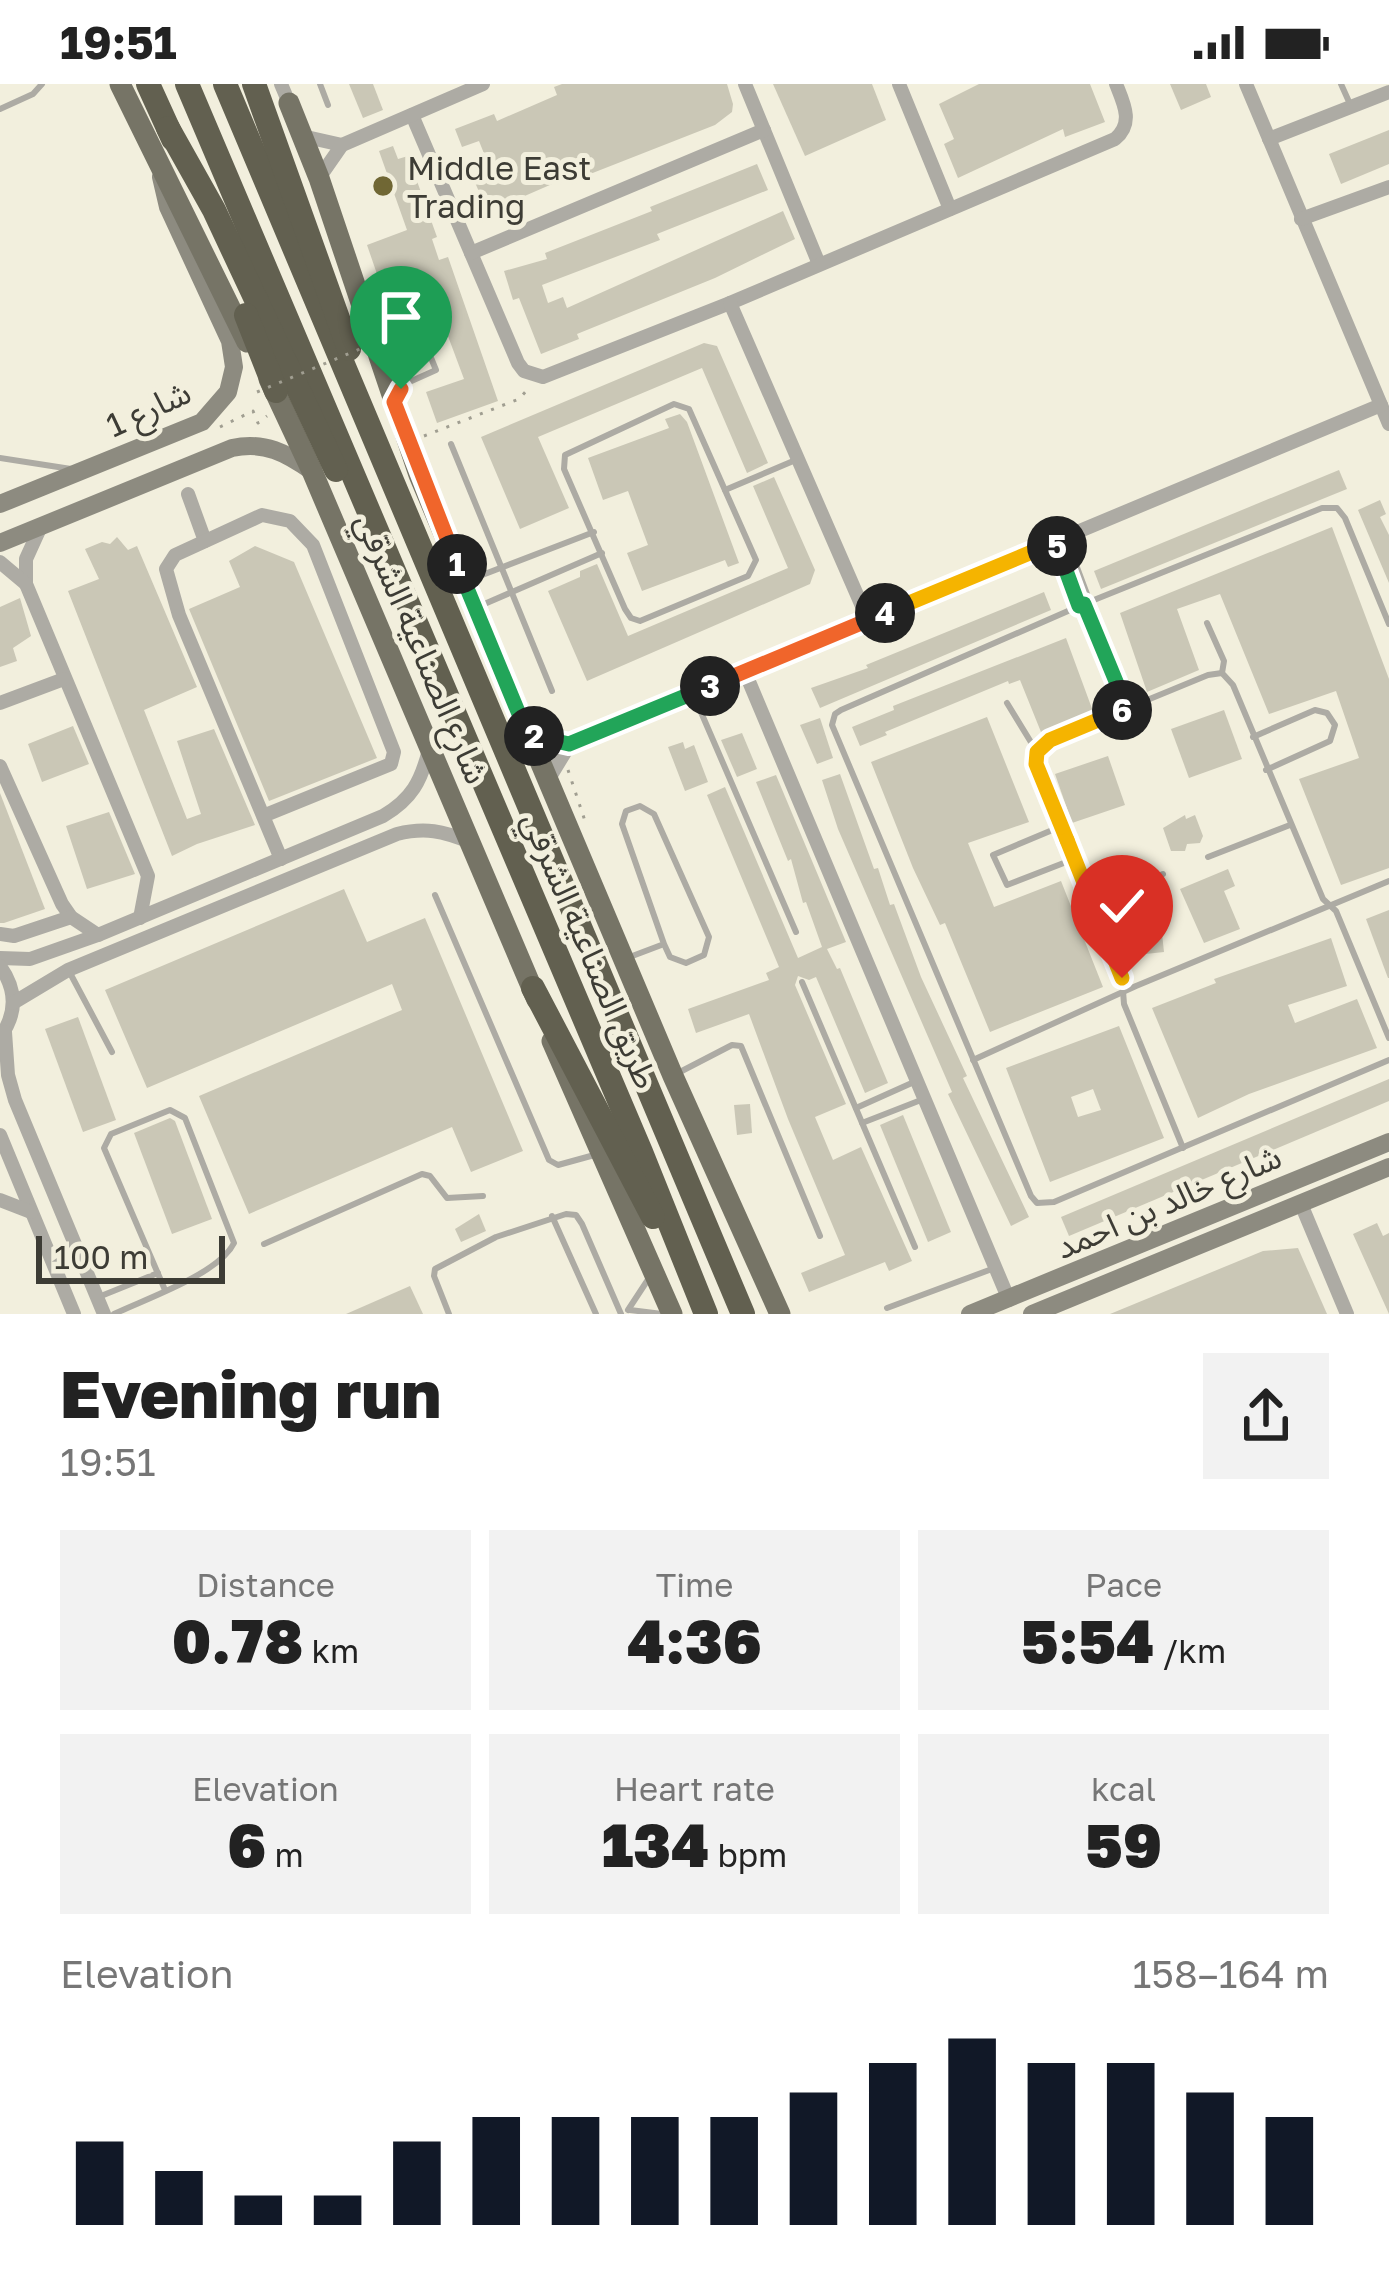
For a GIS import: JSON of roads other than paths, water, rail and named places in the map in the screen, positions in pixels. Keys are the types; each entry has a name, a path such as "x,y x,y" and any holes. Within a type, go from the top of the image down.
{"highway":[{"path":"148,84 267,391"},
{"name":"طريق الصناعية الشرقي","path":"187,84 706,1314"},
{"name":"طريق الصناعية الشرقي","path":"225,84 743,1314"},
{"path":"254,84 383,454"},
{"path":"168,128 214,210 327,452 383,549"},
{"path":"533,988 648,1209 692,1280"},
{"path":"668,1136 724,1233 761,1314"}],"main road":[{"name":"شارع الصناعية الشرقي","path":"120,84 267,391 312,471 533,988 562,1072 672,1314"},
{"name":"شارع الصناعية الشرقي","path":"285,94 373,322 407,442 673,1076 780,1314"},
{"path":"321,266 328,205"}],"street":[{"path":"319,178 342,145 483,84"},
{"path":"745,84 819,264"},
{"path":"899,84 950,209"},
{"path":"412,115 518,363 534,375 553,375 1115,139 1127,115 1116,84"},
{"path":"1246,84 1389,424"},
{"path":"1269,139 1389,92"},
{"path":"471,253 764,130"},
{"path":"302,136 342,145"},
{"name":"شارع 1","path":"0,504 202,422 228,392 234,354 167,207 161,172"},
{"path":"1301,219 1389,187"},
{"path":"730,303 868,620"},
{"path":"526,731 569,744 1381,405"},
{"name":"شارع 1","path":"0,543 232,448 261,445 312,471"},
{"name":"شارع 1","path":"158,476 188,494 195,461"},
{"path":"188,494 205,541"},
{"path":"263,816 391,764 394,752 313,545 302,530 278,516 262,515 171,557 166,569 179,615 263,816 281,859"},
{"path":"42,525 29,547 26,584 148,876 140,918"},
{"path":"4,569 26,584"},
{"path":"745,672 1009,1300"},
{"path":"0,704 64,679"},
{"path":"548,780 569,744"},
{"path":"104,1314 15,1100 2,1035 14,1003 0,962 30,959 98,935 399,806 418,784 430,750"},
{"path":"0,766 71,917 98,935"},
{"path":"14,1003 68,970 397,834 419,828 470,842"},
{"path":"0,934 14,936 71,917"},
{"path":"0,1171 3,1142"},
{"path":"3,1142 74,1314"},
{"name":"شارع خالد بن احمد","path":"970,1314 1389,1142"},
{"name":"شارع خالد بن احمد","path":"1032,1314 1389,1167"},
{"path":"0,1200 31,1211"},
{"path":"1301,1204 1347,1314"}],"lane":[{"path":"0,109 33,94 41,84"},
{"path":"320,84 328,105"},
{"path":"1341,84 1351,107"},
{"path":"373,322 413,314 436,370 407,383 394,402"},
{"path":"674,404 689,409 725,490 756,560 748,577 640,621 625,609 564,469 565,455 674,404"},
{"path":"451,444 552,691"},
{"path":"0,458 81,471"},
{"path":"725,490 798,459"},
{"path":"1389,624 1345,518 1333,507 1322,508 1084,604 841,710 832,719 1030,1196 1042,1205 1389,1060"},
{"path":"460,572 477,578 594,532"},
{"path":"1061,540 1127,708"},
{"path":"478,614 487,601 603,553"},
{"path":"1207,623 1224,662 1222,673"},
{"path":"1037,752 1050,740 1222,673"},
{"path":"1222,673 1233,686 1290,825 1323,899 1332,905 1389,1038"},
{"path":"693,693 796,932"},
{"path":"1007,703 1037,752 1036,764 1094,906 1124,991 1124,1004 1183,1148"},
{"path":"1253,737 1319,710 1335,725 1330,741 1266,770"},
{"path":"640,806 654,814 710,937 704,955 686,963 670,957 664,944 622,824 626,811 640,806"},
{"path":"1208,857 1290,825"},
{"path":"1062,826 993,855 1006,885 1074,860"},
{"path":"1094,906 1163,874"},
{"path":"973,1060 1124,991 1389,881"},
{"path":"435,895 549,1160 559,1165 602,1153"},
{"path":"623,959 664,944"},
{"path":"68,970 112,1052"},
{"path":"802,982 915,1247"},
{"path":"673,1076 732,1045 741,1046 820,1236"},
{"path":"856,1108 917,1081"},
{"path":"862,1124 925,1099"},
{"path":"114,1314 165,1290 230,1252 233,1244 184,1118 170,1110 111,1134 104,1148 165,1290"},
{"path":"264,1244 422,1174 430,1176 447,1198 483,1196"},
{"path":"449,1314 435,1269 479,1244 552,1216 576,1216 582,1224 622,1313"},
{"path":"552,1216 596,1314"},
{"path":"622,1313 643,1293 653,1268"},
{"path":"887,1308 995,1268"},
{"path":"97,1298 158,1273"},
{"path":"622,1313 662,1314"}],"place":[{"name":"Middle East Trading","path":"383,186"}]}
